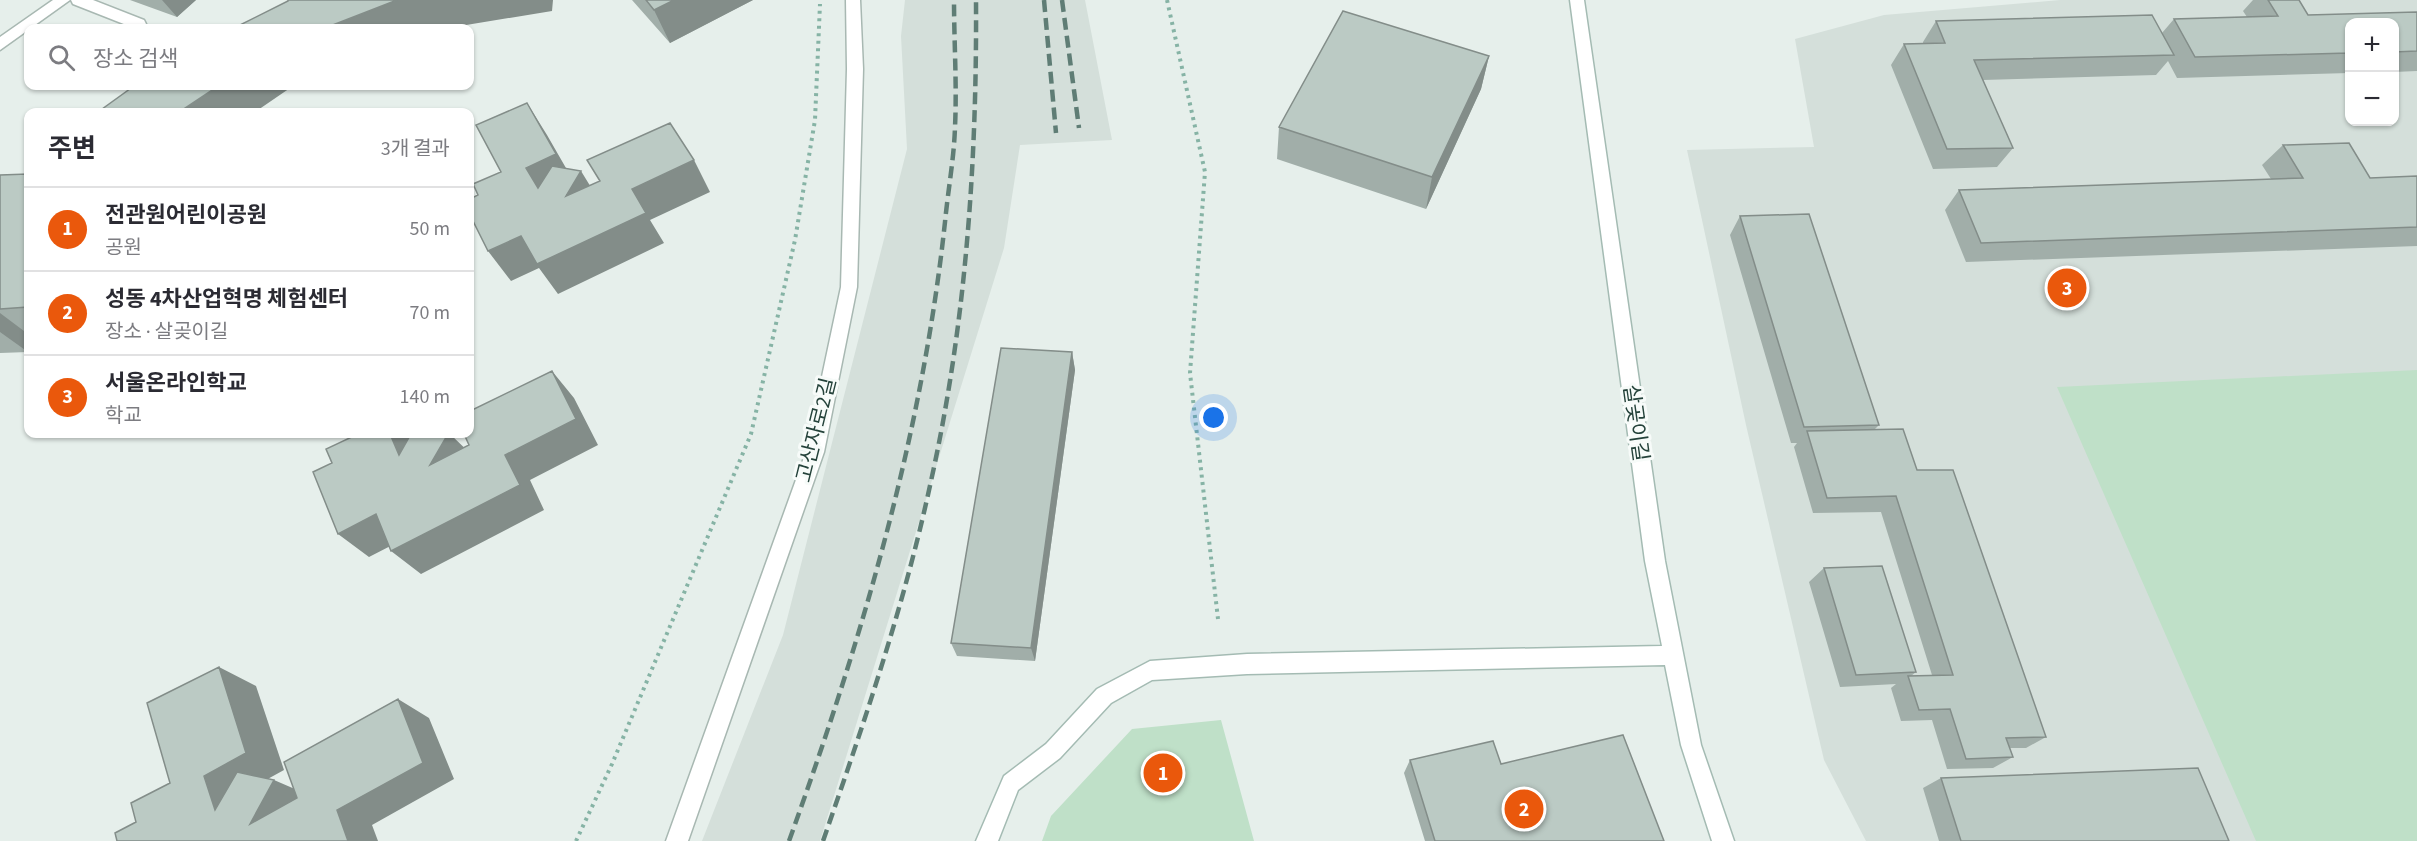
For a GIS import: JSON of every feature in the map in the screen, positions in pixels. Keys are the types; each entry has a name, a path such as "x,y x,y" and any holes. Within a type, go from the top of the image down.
{"street":[{"path":"29,24 63,0"},
{"path":"78,0 139,24"},
{"name":"고산자로2길","path":"677,841 815,452 849,287 855,69 853,0"},
{"name":"살곶이길","path":"1577,0 1655,561 1691,746 1723,841"},
{"path":"0,45 24,28"},
{"path":"987,841 1011,783 1053,751 1104,696 1150,671 1247,664 1673,655"}],"path":[{"path":"576,841 612,764 750,434 795,240 811,142 820,0"},
{"path":"1167,0 1205,172 1190,373 1218,619"}],"shaded area":[{"path":"905,0 1085,0 1112,140 1020,145 1004,248 820,841 702,841 783,635 907,149 901,36"},
{"path":"2060,0 2417,0 2417,841 1866,841 1824,760 1746,425 1687,150 1814,147 1795,39 1884,15"}],"green space":[{"path":"2417,370 2417,841 2256,841 2057,387"},
{"path":"1221,720 1254,841 1042,841 1051,816 1132,729"}],"building":[{"path":"397,0 335,24 242,24 288,1"},
{"path":"646,0 674,0 654,10"},
{"path":"2268,0 2299,0 2308,15 2417,12 2417,51 2399,52 2399,18 2345,18 2345,53 2195,57 2174,19 2278,16"},
{"path":"1343,11 1489,56 1432,177 1279,127"},
{"path":"2152,15 2174,55 1974,60 2013,148 1947,149 1904,44 1945,43 1936,21"},
{"path":"128,90 212,90 185,108 104,108"},
{"path":"527,103 556,154 526,168 538,188 552,166 581,171 566,196 600,181 587,160 670,123 694,160 632,189 646,213 537,264 521,236 488,251 474,223 474,197 478,195 474,184 501,172 476,125"},
{"path":"2349,143 2370,178 2417,176 2417,227 1981,243 1959,190 2303,178 2283,145"},
{"path":"24,174 24,307 0,309 0,175"},
{"path":"1809,214 1879,425 1804,427 1740,216"},
{"path":"1001,348 1072,352 1031,648 951,643"},
{"path":"552,371 576,419 505,455 520,485 391,551 376,514 338,534 313,472 332,463 326,449 349,438 392,438 399,455 409,438 446,438 430,465 469,445 466,438 474,438 474,409"},
{"path":"1903,429 1917,470 1953,470 2046,737 2006,738 2013,757 1966,759 1950,709 1919,710 1908,676 1953,675 1896,496 1827,498 1807,431"},
{"path":"1882,566 1916,672 1856,675 1824,568"},
{"path":"219,667 246,753 204,776 215,810 237,772 274,780 250,824 297,798 284,762 398,699 423,763 337,810 348,841 117,841 115,833 136,822 131,803 170,783 147,703"},
{"path":"1623,735 1664,841 1435,841 1410,760 1493,741 1501,764"},
{"path":"2198,768 2229,841 1961,841 1941,778"}],"railway":[{"path":"789,841 816,765 864,613 905,459 921,381 935,302 953,151 956,95 954,0"},
{"path":"823,841 868,707 909,572 943,422 953,362 967,242 974,121 976,0"},
{"path":"1044,0 1056,133"},
{"path":"1062,0 1079,128"}],"place":[{"name":"서울온라인학교","path":"2067,288"},
{"name":"전관원어린이공원","path":"1163,773"},
{"name":"성동 4차산업혁명 체험센터","path":"1524,809"}]}
